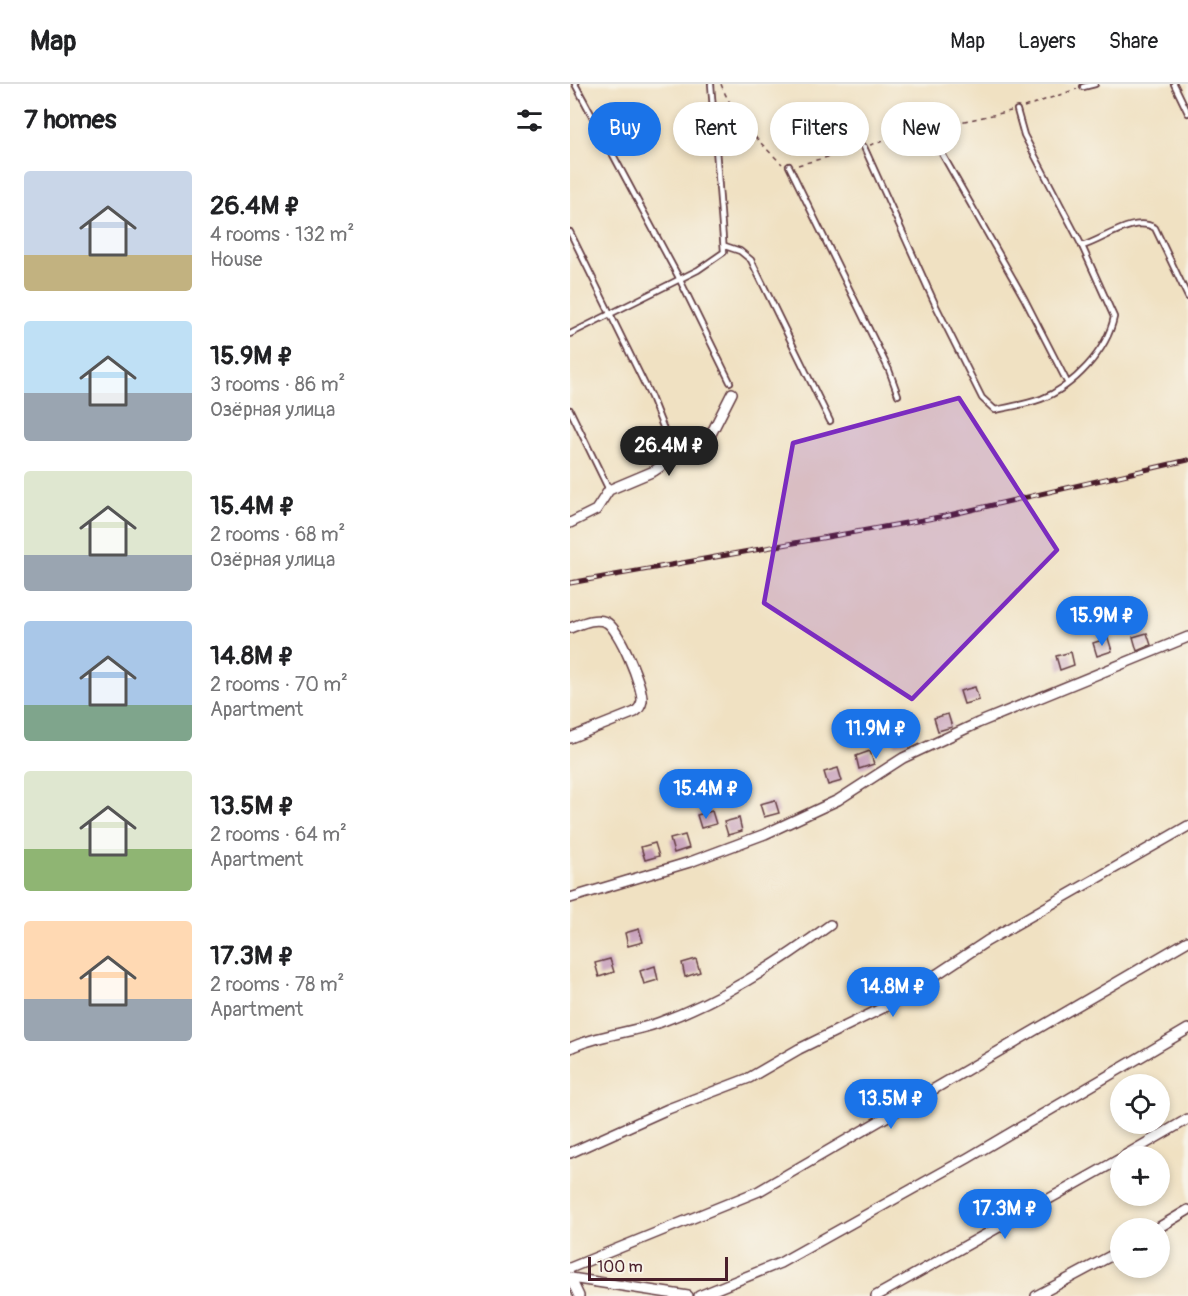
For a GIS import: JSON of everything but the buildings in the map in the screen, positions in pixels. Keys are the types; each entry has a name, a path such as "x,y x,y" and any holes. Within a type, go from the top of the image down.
{"street":[{"path":"570,523 596,510 609,490 654,471 676,456 707,442 732,393"},
{"path":"570,628 593,620 611,625 622,642 642,697 640,708 635,712 570,738"},
{"path":"570,898 690,862 765,834 838,800 903,758 978,723 1188,637"},
{"path":"570,1153 668,1109 749,1078 799,1049 895,1002 987,940 1188,826"},
{"path":"570,1048 657,1023 697,1006 755,978 830,925"},
{"path":"570,1268 759,1191 1188,941"},
{"path":"699,1296 780,1263 968,1158 1188,1029"},
{"path":"1141,1146 1188,1119"},
{"path":"876,1296 1110,1164"},
{"path":"1170,1221 1188,1210"},
{"path":"1036,1296 1110,1256"},
{"path":"571,1278 579,1296"},
{"path":"571,1278 688,1296"}],"lane":[{"path":"575,84 679,278 730,382"},
{"path":"570,334 611,315 719,257 725,246 711,84"},
{"path":"1083,87 1095,84"},
{"path":"1174,84 1188,113"},
{"path":"868,156 936,306 982,398 995,410 1042,399 1082,373 1092,361 1112,326 1114,317 1082,246 1029,145 1017,110"},
{"path":"943,156 1024,298 1067,382"},
{"path":"789,166 898,395"},
{"path":"1082,246 1132,225 1150,224 1155,228 1188,297"},
{"path":"570,232 651,397 673,452"},
{"path":"725,246 740,251 751,260 830,421"},
{"path":"570,410 609,490"}],"path":[{"path":"721,84 725,94 754,138 782,164 789,166 828,156"},
{"path":"961,122 1017,110 1083,87"}],"highlighted area":[{"path":"959,398 1057,550 912,699 764,603 793,443"}],"railway":[{"path":"570,583 945,516 1188,460"}]}
